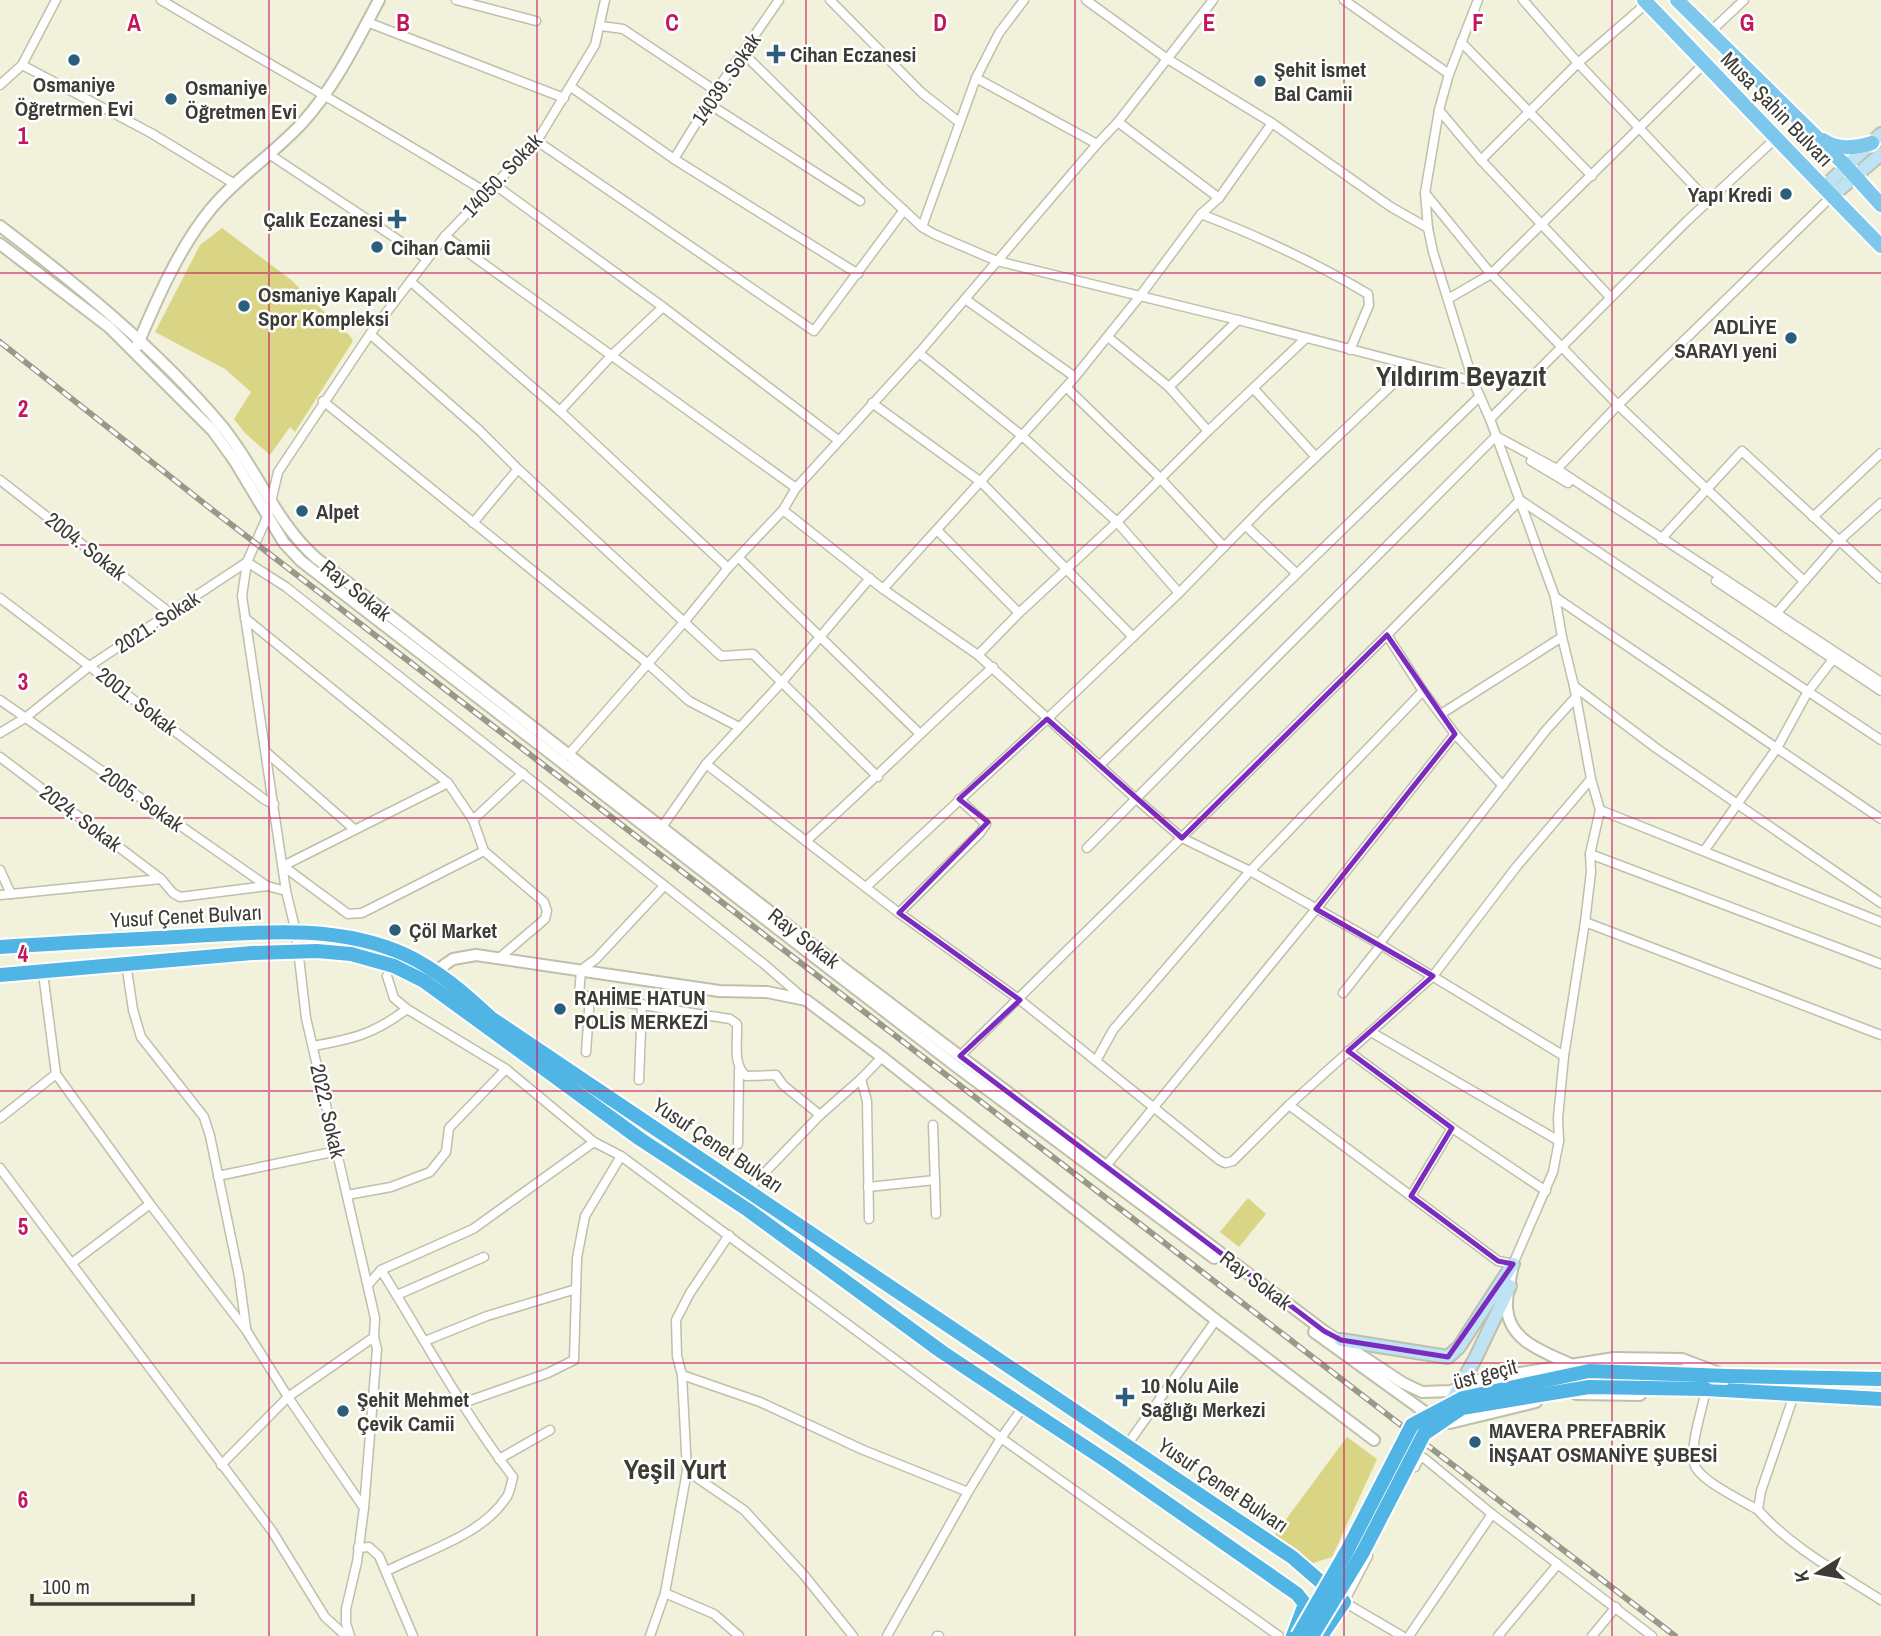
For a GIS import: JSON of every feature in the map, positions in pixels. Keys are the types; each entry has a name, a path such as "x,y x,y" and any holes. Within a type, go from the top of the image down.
{"highway":[{"name":"Yusuf Çenet Bulvarı","path":"0,947 251,932 296,932 337,936 402,953 640,1139 748,1210 942,1352 1297,1594 1305,1604 1295,1636"},
{"name":"Yusuf Çenet Bulvarı","path":"0,975 297,951 351,954 450,982 491,1018 1292,1556 1344,1602"},
{"name":"üst geçit","path":"1295,1636 1348,1549 1412,1425 1463,1398 1588,1371 1728,1376"},
{"path":"1728,1376 1881,1379"},
{"path":"1312,1636 1363,1552 1424,1434 1462,1408 1589,1387 1706,1389 1881,1399"},
{"path":"1321,1636 1344,1602"}],"main road":[{"name":"Musa Şahin Bulvarı","path":"1677,0 1845,165 1881,205"},
{"name":"Musa Şahin Bulvarı","path":"1646,1 1881,246"},
{"path":"1709,33 1743,59 1825,142 1840,147 1878,144"},
{"path":"1828,191 1845,165 1878,144"},
{"path":"1828,191 1855,177 1878,144"},
{"path":"1341,1340 1448,1357 1459,1347 1513,1264"},
{"path":"1440,1420 1475,1359 1510,1286"}],"street":[{"path":"2,81 22,65 56,0"},
{"path":"161,0 323,96 381,127 487,193"},
{"path":"135,352 184,247 208,212 233,183 303,122 323,96 379,0"},
{"path":"456,0 536,21"},
{"name":"14050. Sokak","path":"247,562 268,515 278,472 323,401 445,236 537,141 594,46 601,26 605,0"},
{"name":"14039. Sokak","path":"674,159 716,91 779,0"},
{"path":"830,0 922,93 958,122"},
{"path":"1086,0 1166,58 1272,123 1391,207 1428,229"},
{"path":"569,754 728,568 783,510 796,488 919,353 1118,122 1213,0"},
{"path":"1479,0 1449,74 1439,110 1425,193 1428,229 1473,381 1490,419 1555,597 1591,779 1600,810 1590,854 1591,872 1585,922 1564,1056 1558,1118 1559,1141 1546,1191 1513,1264 1507,1308 1511,1324 1520,1338 1570,1364"},
{"path":"1523,0 1578,63 1708,201"},
{"path":"1709,33 1744,0"},
{"path":"1481,160 1532,112 1578,63 1646,1"},
{"path":"922,227 976,78 999,33 1019,2"},
{"path":"1349,2 1449,74"},
{"path":"367,22 564,98"},
{"path":"601,26 623,29 716,91"},
{"path":"1461,42 1592,176"},
{"path":"743,54 904,211 934,234 997,261 1473,381"},
{"path":"1448,299 1491,274 1704,64"},
{"path":"22,65 150,133 233,183"},
{"path":"976,78 1097,144"},
{"path":"571,87 674,159 858,274"},
{"path":"709,104 860,201"},
{"path":"1439,110 1481,160 1610,297"},
{"path":"1118,122 1219,198"},
{"path":"883,589 1075,377 1201,214 1219,198 1272,123"},
{"path":"1490,419 1610,297 1777,137"},
{"path":"537,141 814,331 904,211"},
{"path":"269,154 427,259"},
{"path":"495,186 663,307 838,440"},
{"path":"1557,469 1828,191"},
{"path":"1425,193 1491,274 1618,405 1804,581"},
{"path":"1201,214 1268,240 1368,294 1369,305 1350,350"},
{"name":"Ray Sokak","path":"0,226 140,340 219,422 245,457 297,540 316,558 960,1056 1324,1331 1422,1392 1451,1391 1482,1379 1614,1358 1682,1359 1728,1376"},
{"path":"445,236 796,488"},
{"path":"0,244 109,327 212,431 234,460 284,543 301,561 968,1076 1379,1380 1429,1415 1450,1423 1577,1394 1679,1395 1706,1389 1693,1455 1699,1473 1758,1510 1829,1568 1881,1600"},
{"path":"410,281 560,411 728,568"},
{"path":"965,299 1075,377"},
{"path":"560,411 611,356 663,307"},
{"path":"1169,387 1238,320"},
{"path":"370,334 479,430 721,656 754,654 878,777"},
{"path":"1108,337 1169,387 1208,431"},
{"path":"978,655 1306,338"},
{"path":"919,353 1021,435 1117,522 1179,593"},
{"path":"866,887 1133,637 1412,366"},
{"path":"1066,387 1160,478 1224,547"},
{"path":"1254,389 1316,457"},
{"path":"1100,765 1480,396"},
{"path":"323,401 647,663 688,701 738,727"},
{"path":"872,403 981,482 1133,637"},
{"path":"1497,439 1557,469 1881,682"},
{"path":"1497,439 1581,490 1881,691"},
{"path":"1087,848 1497,439"},
{"path":"1661,539 1742,451 1881,579"},
{"path":"1813,517 1881,453"},
{"path":"473,523 518,469"},
{"name":"2004. Sokak","path":"0,480 170,614"},
{"path":"960,1056 1020,1000 1520,500"},
{"path":"1520,500 1881,740"},
{"path":"1776,614 1840,540 1881,503"},
{"path":"783,510 883,589 993,667 1047,719 1182,838 1250,872 1380,944 1564,1056"},
{"path":"1245,526 1296,573"},
{"path":"937,530 1019,613"},
{"path":"739,558 919,733"},
{"path":"247,562 286,587 806,1000 1374,1440"},
{"name":"2021. Sokak","path":"0,733 25,718 91,665 247,562"},
{"name":"2022. Sokak","path":"247,562 242,596 286,891 296,932 306,1018 375,1318 374,1337 377,1349 364,1508 346,1609 348,1636"},
{"path":"662,827 706,764 781,683 870,579"},
{"path":"1555,597 1881,818"},
{"name":"2001. Sokak","path":"0,598 265,800 274,804"},
{"path":"246,618 448,783 473,820 484,851 544,902 547,911 545,919 498,959"},
{"path":"1387,635 1455,734 1503,786"},
{"path":"1441,713 1562,637"},
{"path":"1704,851 1777,748 1807,693 1834,658"},
{"path":"806,841 878,777 919,733 993,667"},
{"path":"1574,686 1656,748 1881,903"},
{"path":"1096,1061 1113,1030 1250,872 1423,691"},
{"path":"1343,993 1503,786 1576,697"},
{"name":"2005. Sokak","path":"0,701 267,886 286,891"},
{"path":"1105,1167 1455,734"},
{"path":"266,752 354,829"},
{"name":"2024. Sokak","path":"0,757 161,879 180,897 267,886"},
{"path":"706,764 899,913 1020,1000 1152,1108 1225,1163 1233,1161 1348,1051 1433,976 1517,866 1591,779"},
{"path":"473,820 523,774"},
{"path":"448,783 283,866 348,914 362,913 484,851"},
{"path":"899,913 986,824 959,799"},
{"path":"1600,810 1881,922"},
{"path":"1590,854 1881,964"},
{"path":"0,870 11,894"},
{"path":"0,895 161,879"},
{"path":"664,886 596,959 581,970 579,995 730,1019 737,1024 738,1144"},
{"path":"1585,922 1881,1035"},
{"path":"429,976 445,963 462,957 476,956 719,991 767,992 806,1000"},
{"path":"126,963 133,1010 141,1037 204,1117 239,1276 246,1330"},
{"path":"43,973 57,1074 150,1204 246,1330 364,1508"},
{"path":"387,976 394,999 407,1009 506,1069 594,1142 621,1156 1001,1438 1279,1636"},
{"path":"586,1052 590,996"},
{"path":"639,1080 642,1004"},
{"path":"313,1046 345,1041 383,1027 407,1009"},
{"path":"1371,1032 1559,1141"},
{"path":"1348,1051 1452,1128 1546,1191"},
{"path":"748,1190 820,1115 882,1057"},
{"path":"347,1195 391,1187 430,1172 446,1152 449,1128 506,1069"},
{"path":"739,1070 746,1076 776,1075 783,1085 820,1115"},
{"path":"0,1118 57,1074"},
{"path":"861,1079 867,1101 869,1219"},
{"path":"1290,1105 1498,1261 1513,1264"},
{"path":"933,1125 936,1214"},
{"path":"1411,1196 1452,1128"},
{"path":"368,1285 381,1270 472,1229 594,1142"},
{"path":"218,1176 337,1151"},
{"path":"460,1404 548,1373 575,1360 577,1258 585,1216 621,1156"},
{"path":"0,1168 272,1531 325,1617 348,1636"},
{"path":"868,1187 935,1180"},
{"path":"72,1263 150,1204"},
{"path":"650,1636 665,1594 687,1471 676,1320 690,1293 729,1235"},
{"path":"397,1295 484,1257"},
{"path":"381,1270 460,1404 513,1477 508,1497 455,1541 387,1571"},
{"path":"425,1341 487,1316 576,1289"},
{"path":"1127,1445 1216,1320"},
{"path":"221,1465 288,1397 374,1337"},
{"path":"682,1375 760,1402 862,1449 968,1492"},
{"path":"1758,1510 1761,1490 1794,1395"},
{"path":"887,1636 968,1492 1024,1406"},
{"path":"499,1459 550,1430"},
{"path":"1402,1636 1344,1602 1419,1458 1424,1458 1492,1514 1652,1636"},
{"path":"687,1471 744,1510 804,1575 853,1636"},
{"path":"1409,1636 1492,1514"},
{"path":"358,1548 369,1547 379,1556 413,1636"},
{"path":"1498,1636 1558,1564"},
{"path":"665,1594 714,1614 738,1636"},
{"path":"1592,1636 1616,1607"}],"highlighted area":[{"path":"1387,635 1455,734 1316,909 1433,976 1348,1051 1452,1128 1411,1196 1498,1261 1513,1264 1448,1357 1341,1340 1324,1331 960,1056 1020,1000 899,913 988,822 959,799 1047,719 1182,838"}],"shaded area":[{"name":"Osmaniye Kapalı Spor Kompleksi","path":"222,228 290,279 353,341 295,432 290,427 270,455 245,433 234,419 251,392 225,369 155,332 200,245"},
{"path":"1248,1198 1266,1214 1239,1247 1220,1232"},
{"path":"1347,1437 1377,1459 1332,1557 1313,1563 1273,1537"}],"railway":[{"path":"0,342 215,512 1675,1636"}],"place":[{"name":"Cihan Eczanesi","path":"776,54"},
{"name":"Osmaniye Öğretrmen Evi","path":"74,60"},
{"name":"Şehit İsmet Bal Camii","path":"1260,81"},
{"name":"Osmaniye Öğretmen Evi","path":"171,99"},
{"name":"Yapı Kredi","path":"1786,194"},
{"name":"Çalık Eczanesi","path":"397,219"},
{"name":"Cihan Camii","path":"377,247"},
{"name":"Osmaniye Kapalı Spor Kompleksi","path":"244,306"},
{"name":"ADLİYE SARAYI yeni","path":"1791,338"},
{"name":"Alpet","path":"302,511"},
{"name":"Çöl Market","path":"395,930"},
{"name":"RAHİME HATUN POLİS MERKEZİ","path":"560,1009"},
{"name":"10 Nolu Aile Sağlığı Merkezi","path":"1125,1397"},
{"name":"Şehit Mehmet Çevik Camii","path":"343,1411"},
{"name":"MAVERA PREFABRİK İNŞAAT OSMANİYE ŞUBESİ","path":"1475,1442"}],"district":[{"name":"Yıldırım Beyazıt","path":"1461,376"},
{"name":"Yeşil Yurt","path":"675,1469"}]}
